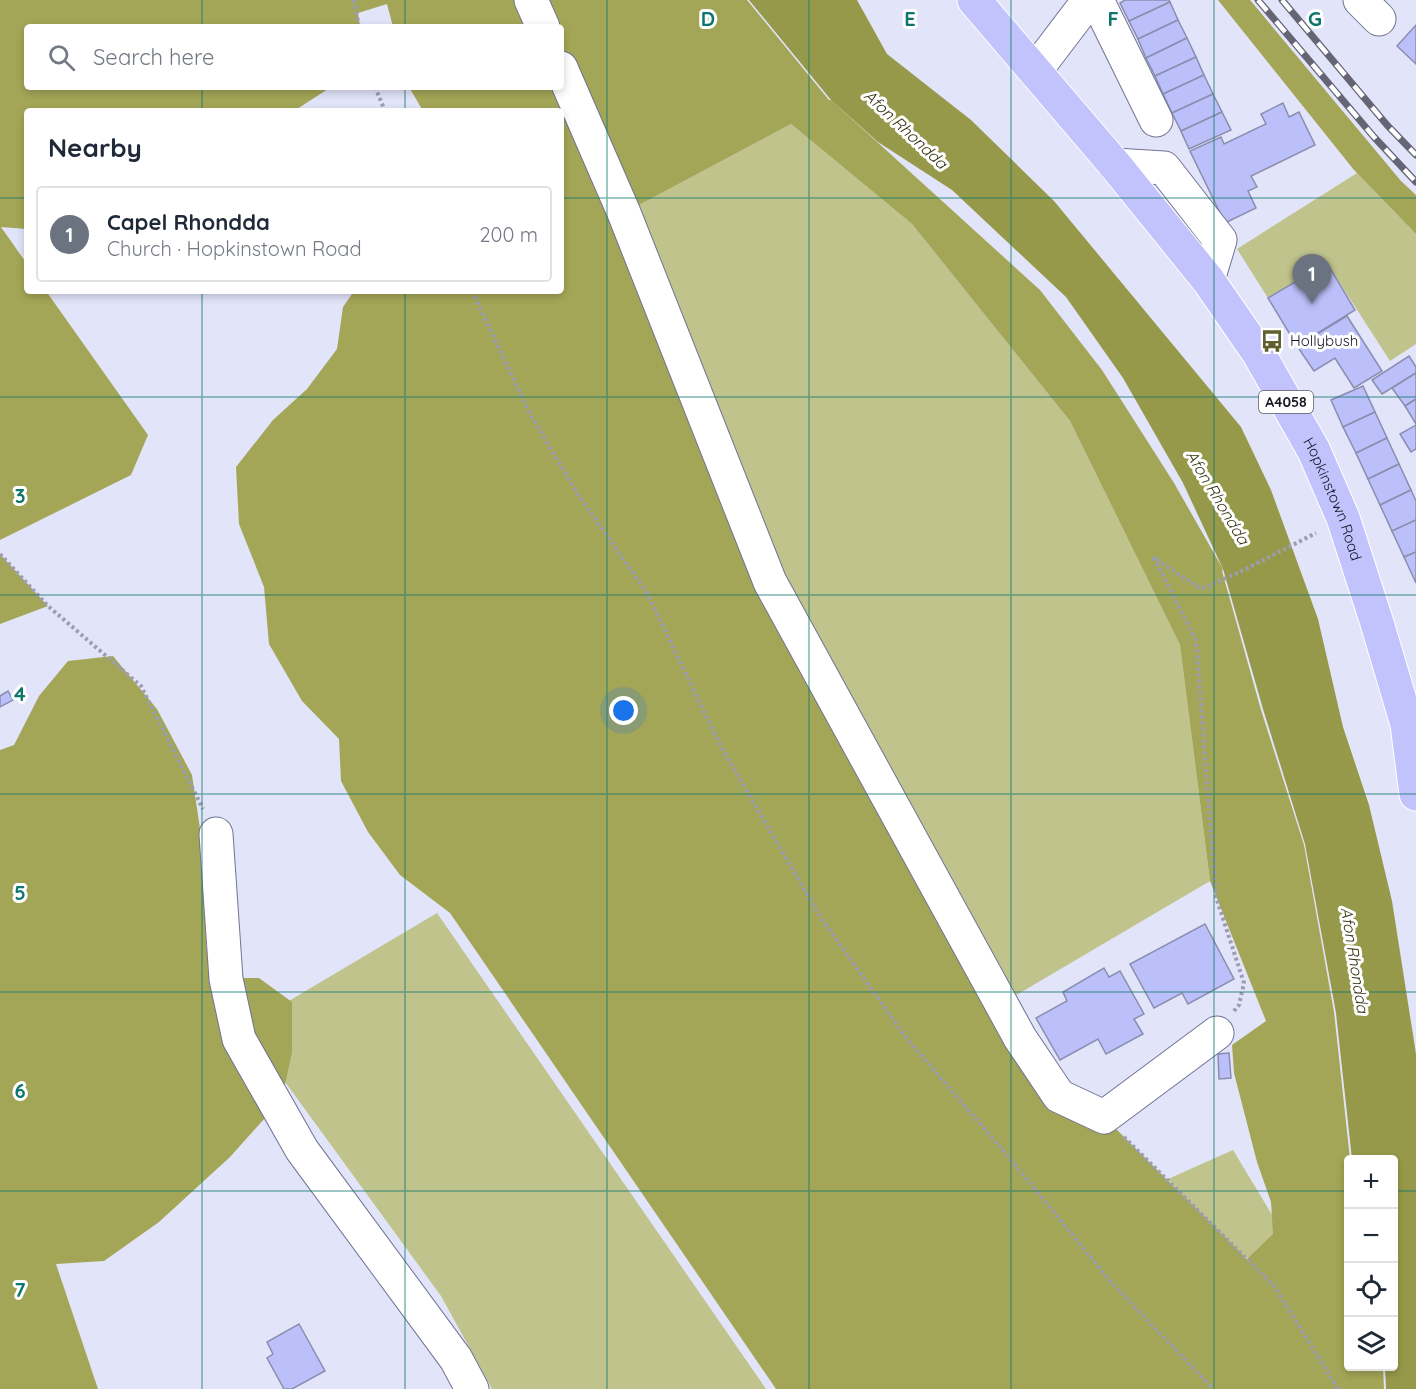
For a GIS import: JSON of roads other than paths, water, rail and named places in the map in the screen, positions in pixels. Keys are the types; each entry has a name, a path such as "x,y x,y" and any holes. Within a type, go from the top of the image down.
{"main road":[{"name":"A4058","path":"974,0 1035,71"},
{"name":"Hopkinstown Road","path":"1035,71 1208,280 1259,354 1314,451 1342,518 1411,723 1416,794"}],"street":[{"path":"531,0 542,24"},
{"path":"1035,71 1089,0"},
{"path":"1097,0 1156,120"},
{"path":"564,75 624,213 770,582 1020,1038 1059,1096 1104,1117 1217,1033"},
{"path":"216,834 225,979 239,1039 302,1150 456,1359 472,1389"}],"water":[{"name":"Afon Rhondda","path":"749,0 857,0 887,54 971,120 1054,201 1241,427 1271,490 1318,619 1343,727 1369,805 1392,901 1416,1054 1416,1389 1386,1389 1385,1371 1398,1371 1398,1155 1352,1155 1336,1013 1305,844 1223,569 1183,483 1123,378 1066,297 952,190 878,142 831,100"}],"railway":[{"path":"1258,0 1374,137 1416,182"},
{"path":"1282,0 1387,125 1416,155"}],"place":[{"name":"Capel Rhondda","path":"1312,304"},
{"name":"Hollybush","path":"1272,341"}]}
